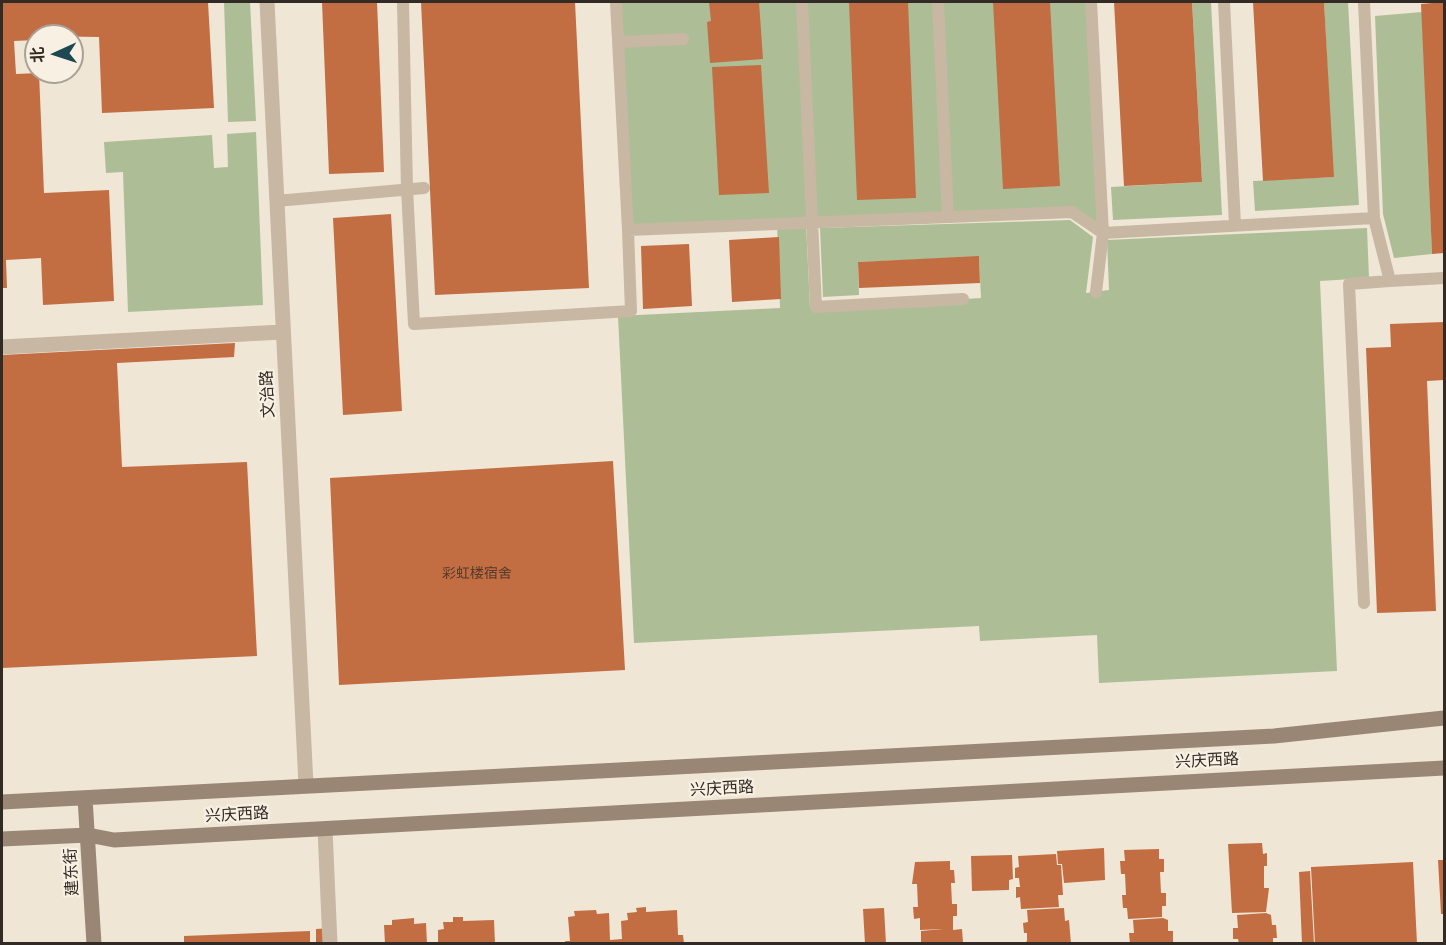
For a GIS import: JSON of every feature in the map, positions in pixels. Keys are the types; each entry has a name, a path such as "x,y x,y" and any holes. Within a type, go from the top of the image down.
{"main road":[{"name":"兴庆西路","path":"2,802 1274,736 1444,718"},
{"name":"兴庆西路","path":"2,839 88,835 114,840 1444,768"},
{"name":"建东街","path":"85,798 93,944"}],"street":[{"name":"文治路","path":"267,2 306,785"},
{"path":"2,347 282,332"},
{"path":"325,829 330,944"}],"lane":[{"path":"403,2 407,189 414,324 631,311 616,2"},
{"path":"802,2 816,307 963,299"},
{"path":"938,2 948,217"},
{"path":"1091,2 1103,233 1096,292"},
{"path":"1224,2 1235,225"},
{"path":"1364,2 1374,218 1390,280"},
{"path":"618,42 683,39"},
{"path":"276,201 424,188"},
{"path":"628,230 1072,212 1103,233 1374,218"},
{"path":"1364,603 1349,284 1444,278"}],"green space":[{"path":"224,2 250,2 256,121 228,122"},
{"path":"616,2 1091,2 1103,233 1072,212 806,223 810,308 981,298 979,257 858,262 859,295 823,297 820,228 1070,220 1093,237 1086,293 1109,290 1107,240 1367,228 1369,278 1320,281 1337,671 1099,683 1097,635 980,641 979,626 634,643 618,316 780,308 777,224 628,230"},
{"path":"1192,2 1211,2 1222,215 1113,220 1111,187 1202,182"},
{"path":"1324,2 1348,2 1359,205 1255,211 1253,181 1333,177"},
{"path":"1422,12 1432,254 1394,258 1383,214 1375,16"},
{"path":"256,132 263,305 128,312 123,172 106,173 104,142 212,135 214,168 228,167 227,134"}],"building":[{"path":"2,2 208,2 214,108 102,113 99,37 84,37 84,24 24,24 24,41 14,41 16,74 24,74 24,84 39,84 44,193 109,190 114,301 43,305 41,258 6,260 7,288 2,288"},
{"path":"322,2 377,2 384,172 329,174"},
{"path":"421,2 575,2 589,288 435,295"},
{"path":"709,2 759,2 763,59 710,63 707,22 711,21"},
{"path":"849,2 908,2 916,198 857,200"},
{"path":"993,2 1050,2 1060,186 1003,189"},
{"path":"1114,2 1192,2 1202,182 1124,186"},
{"path":"1253,2 1324,2 1334,177 1263,181"},
{"path":"1444,2 1444,253 1432,254 1421,4"},
{"path":"761,65 769,193 719,195 712,67"},
{"path":"391,214 402,411 343,415 333,218"},
{"path":"779,237 781,299 732,302 729,240"},
{"path":"689,244 692,306 643,309 641,246"},
{"path":"979,256 980,283 859,288 858,262"},
{"path":"1444,322 1444,380 1427,381 1436,611 1377,613 1366,348 1391,347 1390,324"},
{"path":"235,343 234,357 117,363 122,467 247,462 257,656 2,668 2,355"},
{"path":"613,461 625,670 339,685 330,478"},
{"path":"1262,843 1263,854 1267,853 1267,866 1264,866 1264,888 1269,888 1266,912 1232,913 1228,844"},
{"path":"1104,848 1105,880 1064,883 1062,864 1058,864 1057,851"},
{"path":"1159,849 1159,859 1164,859 1164,872 1160,872 1161,893 1166,893 1166,906 1162,906 1162,917 1128,919 1127,908 1123,908 1122,895 1126,895 1125,874 1121,874 1120,861 1125,861 1124,850"},
{"path":"1056,854 1057,865 1061,865 1063,895 1058,895 1059,907 1021,909 1020,897 1016,898 1016,887 1020,887 1019,878 1015,878 1015,868 1019,867 1018,856"},
{"path":"1012,855 1013,879 1009,880 1009,890 972,891 971,856"},
{"path":"1438,860 1444,860 1444,914 1441,914"},
{"path":"950,861 950,870 954,870 955,883 951,883 952,904 957,904 957,916 953,916 953,930 962,929 963,943 921,944 921,931 943,929 920,930 920,918 914,919 913,907 918,907 917,884 912,884 915,862"},
{"path":"1413,862 1417,944 1315,944 1311,867"},
{"path":"1310,871 1314,944 1302,944 1299,872"},
{"path":"646,907 646,912 677,910 678,935 683,935 684,944 566,944 565,941 570,941 568,917 575,916 574,911 596,910 597,914 609,913 610,940 622,939 621,921 628,920 627,913 637,912 636,908"},
{"path":"884,908 886,944 865,944 863,909"},
{"path":"1064,908 1065,921 1069,920 1071,944 1024,944 1027,941 1027,933 1024,933 1023,923 1028,922 1027,910"},
{"path":"1266,913 1271,915 1272,925 1276,925 1277,938 1273,938 1273,944 1239,944 1238,939 1233,939 1233,928 1238,928 1237,915"},
{"path":"453,917 463,917 463,921 494,920 495,944 438,944 438,930 444,929 443,922 453,922"},
{"path":"414,918 414,924 426,923 427,944 385,944 384,925 392,925 392,920"},
{"path":"1163,918 1168,920 1168,931 1173,931 1173,944 1130,944 1129,933 1134,933 1133,920"},
{"path":"332,928 332,944 316,944 316,929"},
{"path":"310,931 310,944 184,944 184,936"}]}
